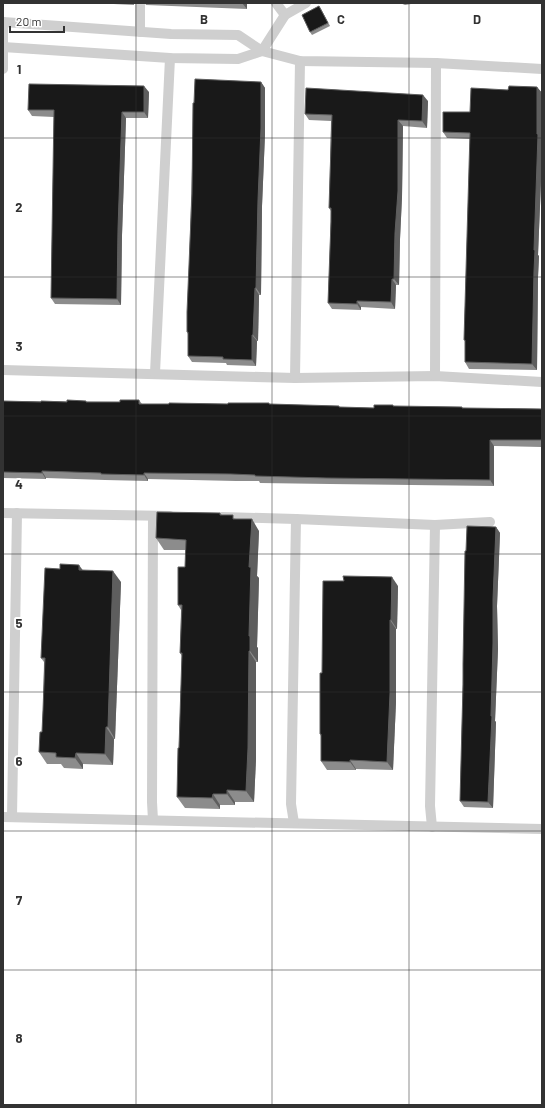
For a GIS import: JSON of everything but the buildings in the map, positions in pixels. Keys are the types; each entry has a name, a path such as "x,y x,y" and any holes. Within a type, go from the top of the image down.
{"lane":[{"path":"140,3 140,32"},
{"path":"276,3 285,15"},
{"path":"3,47 170,58 238,59 262,51 285,15 306,3"},
{"path":"3,69 3,22 171,34 238,35 262,51 300,61 436,63 542,69"},
{"path":"155,373 170,58"},
{"path":"295,378 300,61"},
{"path":"435,376 436,63"},
{"path":"3,370 295,378 435,376 542,382"},
{"path":"3,513 177,516"},
{"path":"17,513 7,817 542,829"},
{"path":"153,516 153,820"},
{"path":"208,517 435,525 490,522"},
{"path":"294,823 291,804 296,519"},
{"path":"432,827 430,806 435,525"}]}
